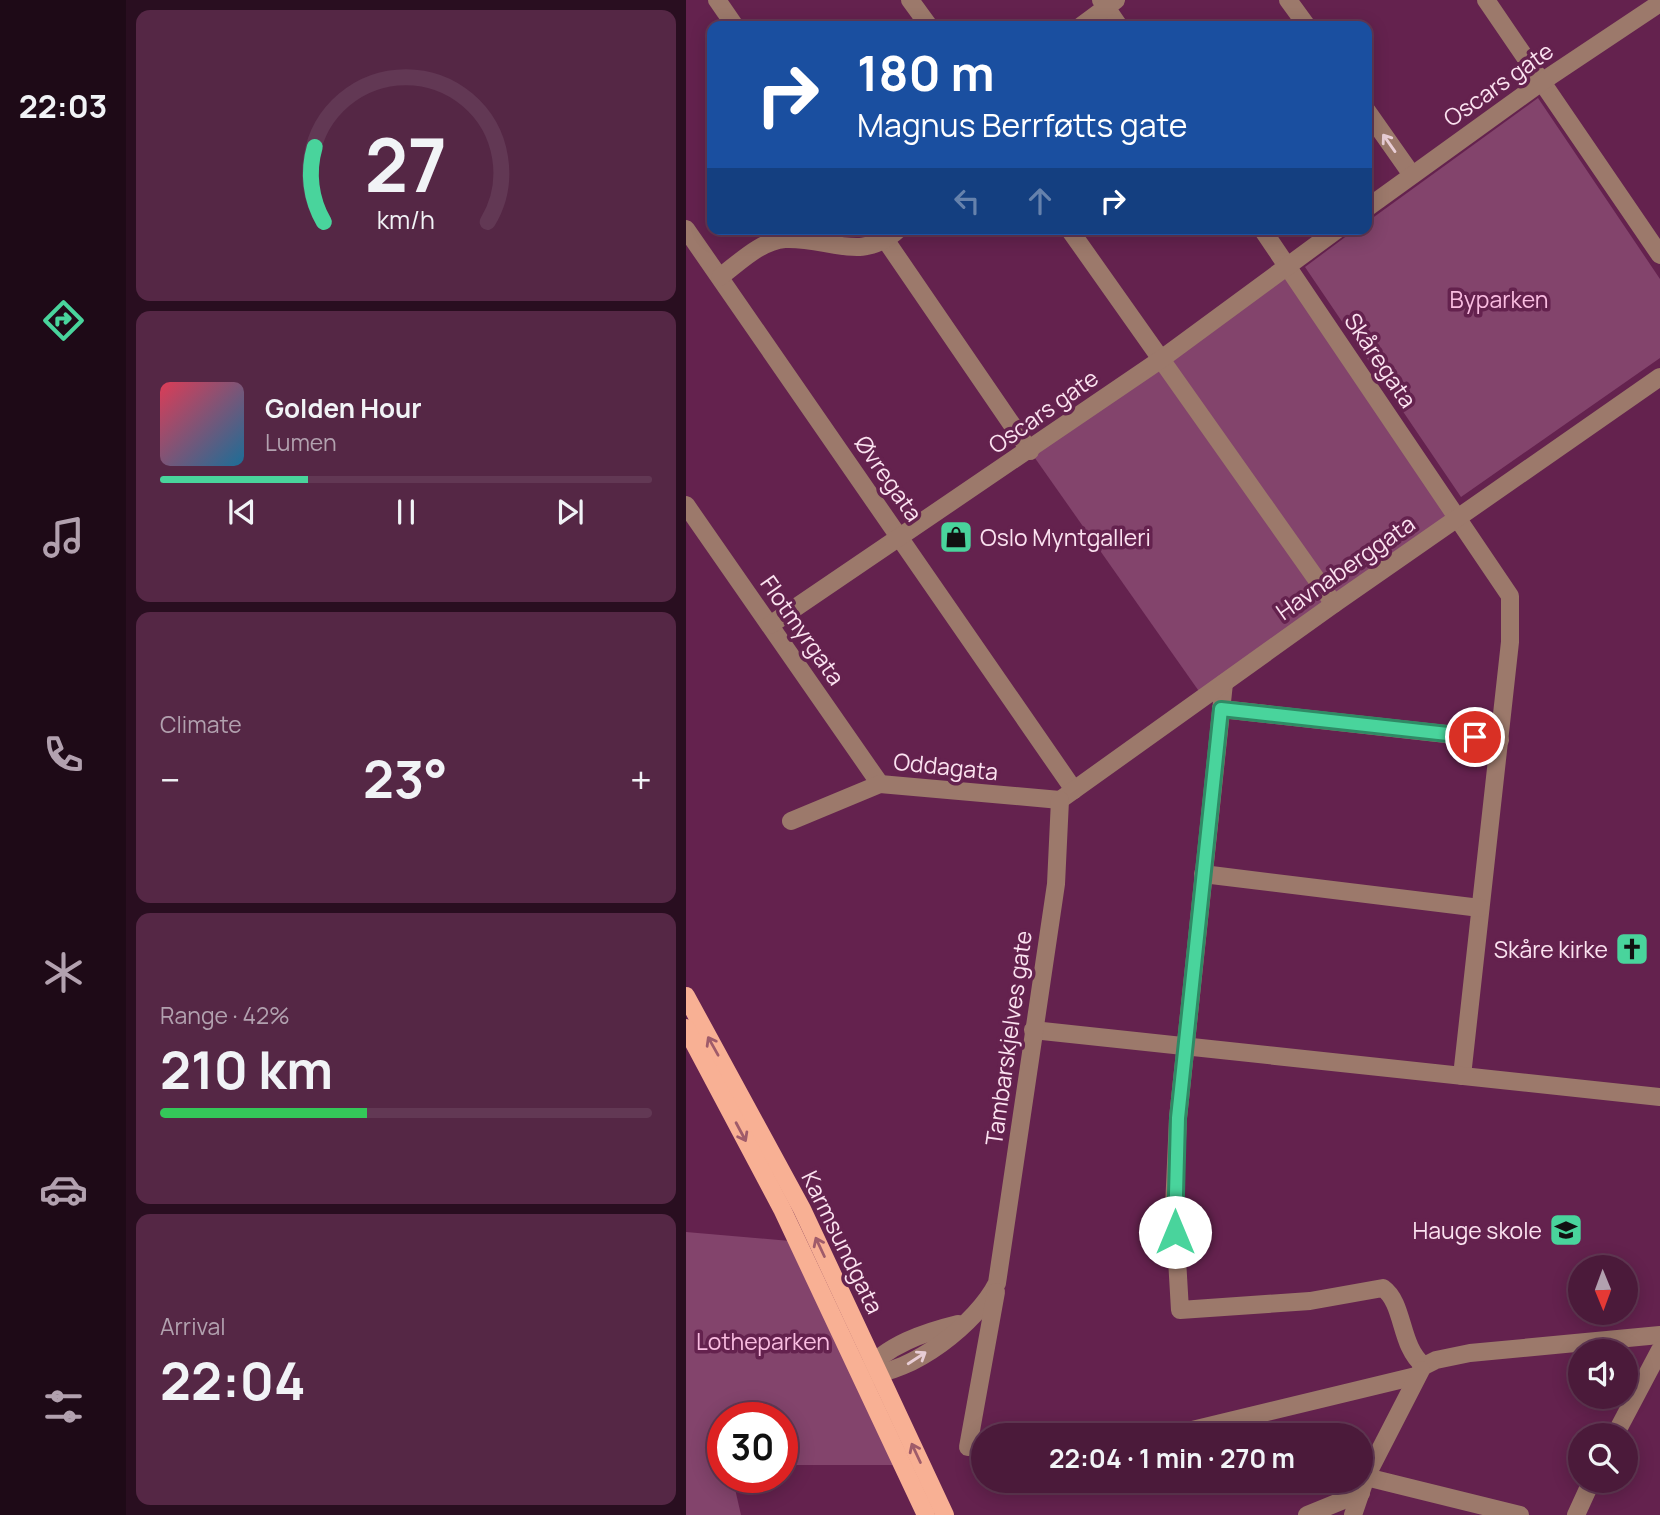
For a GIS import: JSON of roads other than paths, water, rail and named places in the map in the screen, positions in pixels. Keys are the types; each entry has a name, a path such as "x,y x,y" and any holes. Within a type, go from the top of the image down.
{"main road":[{"name":"Karmsundgata","path":"686,996 802,1209 871,1370 926,1515"},
{"name":"Karmsundgata","path":"686,1028 871,1370 945,1515"}],"street":[{"path":"717,0 732,21"},
{"path":"910,0 925,21"},
{"path":"1288,0 1303,21"},
{"path":"1486,0 1660,255"},
{"path":"1087,21 1108,3 1117,21"},
{"name":"Oscars gate","path":"1372,204 1543,81 1660,3"},
{"path":"1372,118 1412,175"},
{"name":"Øvregata","path":"686,229 900,537 1067,795"},
{"path":"720,277 764,244 785,239 858,248 884,235"},
{"path":"889,235 1030,451"},
{"path":"1073,235 1334,604"},
{"name":"Skåregata","path":"1266,235 1510,596 1512,615 1500,740 1462,1076"},
{"name":"Oscars gate","path":"770,625 1030,451 1160,360 1330,235"},
{"name":"Havnaberggata","path":"1067,795 1334,604 1660,377"},
{"name":"Flotmyrgata","path":"686,505 880,784"},
{"path":"1224,683 1178,1118 1174,1208 1180,1310 1310,1301 1383,1288 1392,1297 1410,1351 1420,1371"},
{"path":"1221,709 1500,740"},
{"name":"Oddagata","path":"792,821 880,784 1067,795"},
{"name":"Tambarskjelves gate","path":"968,1447 997,1283 1067,795"},
{"path":"1203,874 1480,908"},
{"path":"1034,1030 1660,1097"},
{"name":"Tambarskjelves gate","path":"871,1370 902,1368 988,1302 997,1283"},
{"path":"1219,1423 1420,1371 1436,1360 1470,1353 1660,1335"},
{"path":"1621,1423 1660,1350"},
{"path":"1373,1467 1420,1371"},
{"path":"1373,1487 1520,1515"},
{"path":"1307,1515 1349,1493"},
{"path":"1353,1515 1361,1493"},
{"path":"1576,1515 1586,1493"}],"place":[{"name":"Oslo Myntgalleri","path":"956,537"},
{"name":"Skåre kirke","path":"1632,949"},
{"name":"Hauge skole","path":"1566,1230"}],"park label":[{"name":"Byparken","path":"1499,299"},
{"name":"Lotheparken","path":"763,1341"}]}
